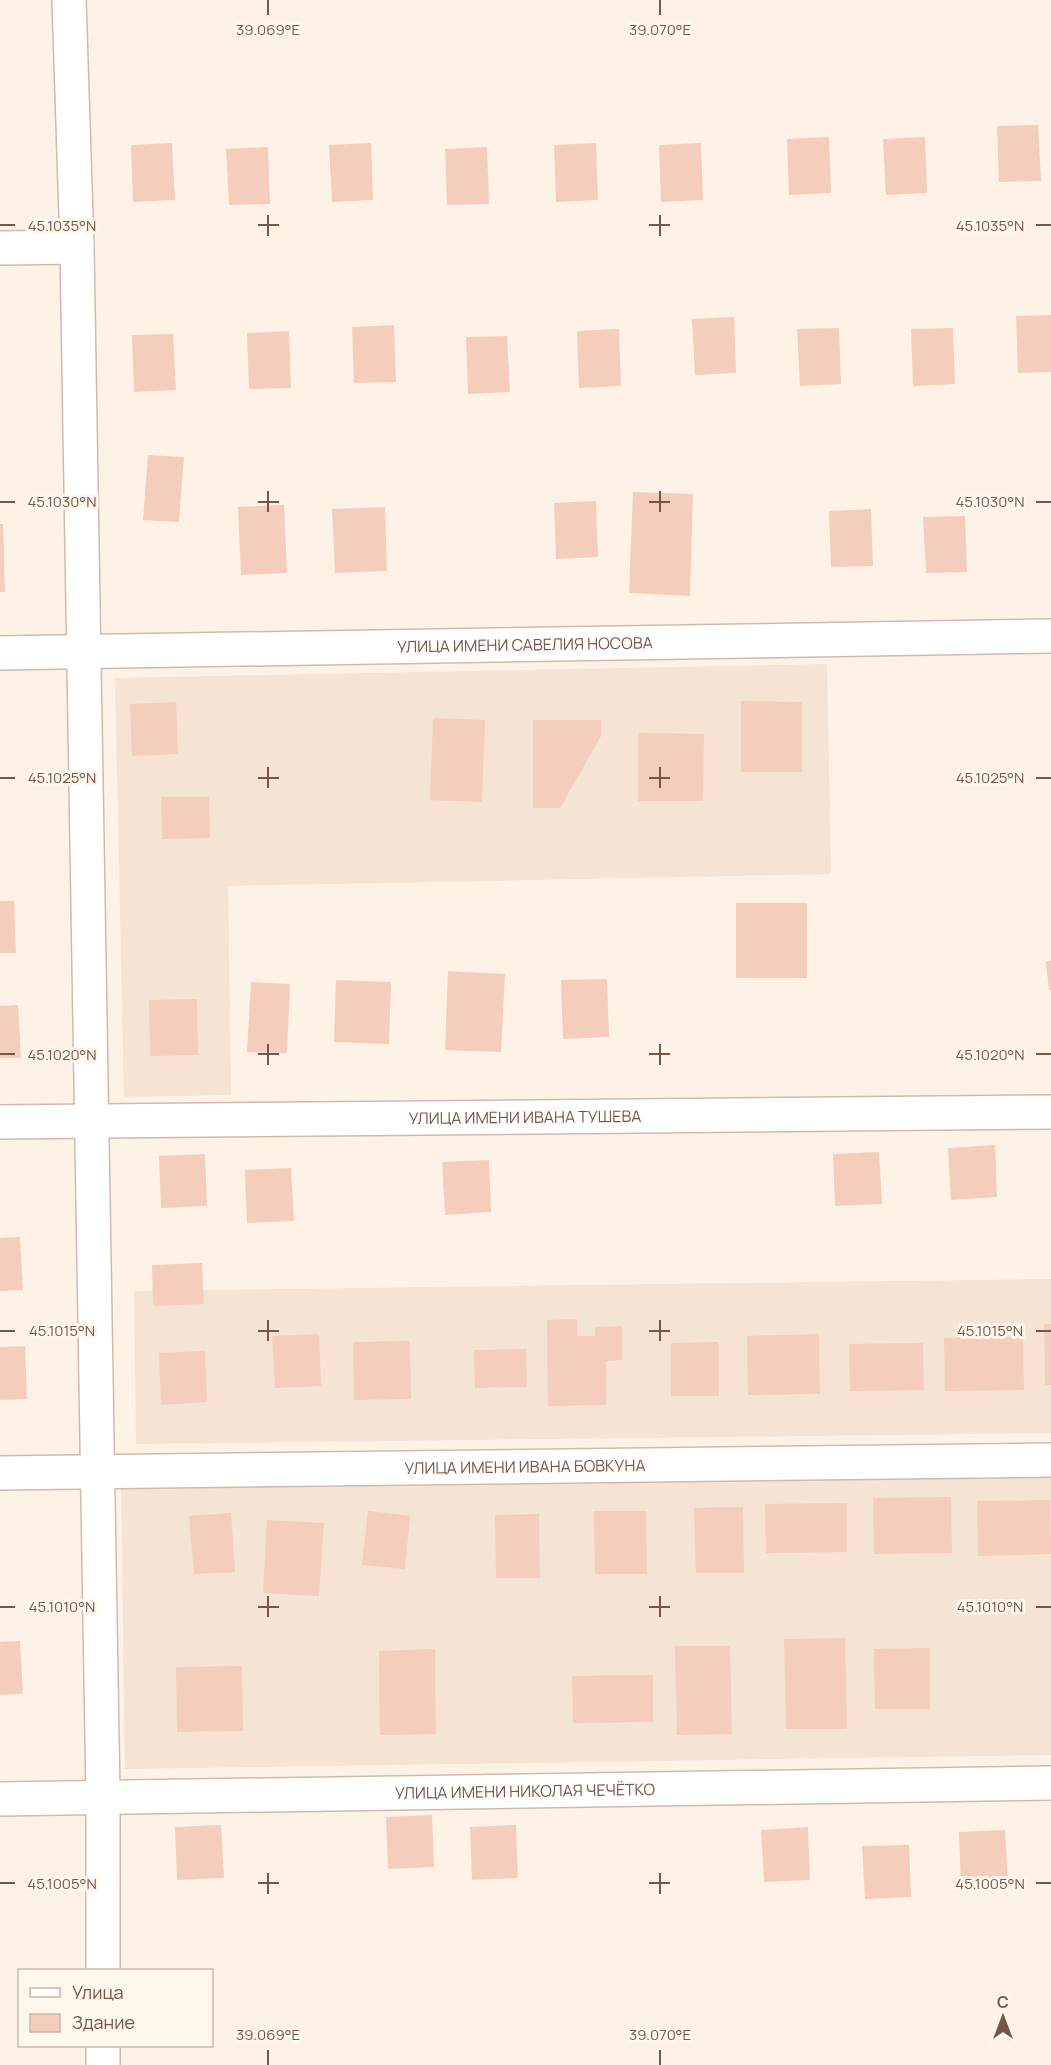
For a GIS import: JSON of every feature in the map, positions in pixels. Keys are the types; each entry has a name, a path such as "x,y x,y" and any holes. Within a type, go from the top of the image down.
{"street":[{"path":"69,0 77,247 85,652 103,1797 103,1969"},
{"path":"0,248 77,247"},
{"name":"УЛИЦА ИМЕНИ САВЕЛИЯ НОСОВА","path":"0,653 1051,636"},
{"name":"УЛИЦА ИМЕНИ ИВАНА ТУШЕВА","path":"0,1122 1051,1112"},
{"name":"УЛИЦА ИМЕНИ ИВАНА БОВКУНА","path":"0,1473 1051,1461"},
{"name":"УЛИЦА ИМЕНИ НИКОЛАЯ ЧЕЧЁТКО","path":"0,1799 1051,1783"},
{"path":"103,2047 103,2065"}],"shaded area":[{"path":"827,664 831,874 228,886 231,1095 124,1097 115,678"},
{"path":"1051,1279 1051,1433 136,1444 134,1291"},
{"path":"1051,1471 1051,1755 125,1769 121,1485"}],"building":[{"path":"1038,125 1041,181 999,182 997,126"},
{"path":"829,137 831,193 789,195 787,139"},
{"path":"925,137 927,193 886,195 883,139"},
{"path":"172,143 175,200 133,202 131,145"},
{"path":"371,143 373,200 332,202 329,145"},
{"path":"596,143 598,200 556,202 554,145"},
{"path":"701,143 703,200 661,202 659,145"},
{"path":"268,147 270,204 229,205 226,149"},
{"path":"487,147 489,204 447,205 445,149"},
{"path":"1051,315 1051,372 1018,373 1016,316"},
{"path":"734,317 736,373 695,375 692,319"},
{"path":"394,325 396,382 354,383 352,327"},
{"path":"839,328 841,384 800,386 797,329"},
{"path":"953,328 955,384 913,386 911,329"},
{"path":"619,329 621,386 579,388 577,331"},
{"path":"289,331 291,388 249,389 247,333"},
{"path":"173,334 176,390 134,392 132,335"},
{"path":"507,336 510,392 468,394 466,337"},
{"path":"148,455 184,457 179,522 143,520"},
{"path":"633,492 693,494 690,596 629,593"},
{"path":"596,501 598,557 556,559 554,503"},
{"path":"284,505 287,573 241,575 238,507"},
{"path":"385,507 387,571 335,573 332,509"},
{"path":"871,509 873,566 831,567 829,511"},
{"path":"965,516 967,572 926,573 923,517"},
{"path":"0,524 3,524 5,592 0,592"},
{"path":"741,701 802,702 802,772 741,772"},
{"path":"176,702 178,754 132,756 130,704"},
{"path":"433,718 485,720 482,802 430,800"},
{"path":"533,720 601,720 601,736 560,808 533,808"},
{"path":"638,733 704,734 703,801 638,801"},
{"path":"161,797 209,797 210,838 162,839"},
{"path":"0,901 14,901 16,953 0,953"},
{"path":"736,903 807,903 807,978 736,978"},
{"path":"1046,961 1051,961 1051,990 1049,990"},
{"path":"448,971 505,974 501,1052 445,1050"},
{"path":"607,979 609,1037 563,1039 561,980"},
{"path":"336,980 391,982 389,1044 334,1042"},
{"path":"251,982 290,984 287,1053 247,1052"},
{"path":"197,999 198,1055 150,1056 149,1000"},
{"path":"18,1005 21,1058 0,1058 0,1006"},
{"path":"995,1145 997,1197 951,1200 948,1148"},
{"path":"879,1152 882,1204 835,1206 833,1154"},
{"path":"205,1154 207,1206 161,1208 159,1156"},
{"path":"489,1160 491,1212 445,1215 442,1162"},
{"path":"291,1168 294,1221 247,1223 245,1170"},
{"path":"20,1237 23,1290 0,1291 0,1238"},
{"path":"202,1263 204,1304 153,1306 152,1265"},
{"path":"577,1319 577,1336 595,1336 595,1327 622,1326 622,1360 606,1361 606,1405 548,1406 547,1320"},
{"path":"1044,1324 1051,1324 1051,1385 1045,1385"},
{"path":"319,1334 321,1386 275,1388 272,1336"},
{"path":"819,1334 820,1394 748,1395 747,1336"},
{"path":"1023,1337 1024,1390 945,1391 944,1338"},
{"path":"410,1341 411,1399 354,1400 353,1342"},
{"path":"719,1342 719,1396 671,1396 671,1343"},
{"path":"923,1343 924,1390 850,1391 849,1344"},
{"path":"25,1346 27,1399 0,1400 0,1347"},
{"path":"526,1349 527,1387 475,1388 474,1350"},
{"path":"205,1351 207,1402 161,1405 159,1353"},
{"path":"951,1497 952,1553 874,1554 873,1498"},
{"path":"1050,1500 1051,1554 978,1556 977,1501"},
{"path":"847,1503 847,1552 766,1553 765,1504"},
{"path":"743,1507 744,1573 696,1573 694,1508"},
{"path":"368,1511 410,1516 405,1569 362,1565"},
{"path":"594,1511 646,1511 647,1574 595,1574"},
{"path":"231,1513 235,1572 194,1574 189,1516"},
{"path":"539,1514 540,1578 496,1578 495,1515"},
{"path":"267,1520 324,1523 319,1596 263,1593"},
{"path":"845,1638 847,1729 786,1729 784,1639"},
{"path":"20,1641 23,1694 0,1695 0,1642"},
{"path":"675,1646 730,1646 732,1734 677,1735"},
{"path":"930,1648 930,1709 875,1709 874,1649"},
{"path":"435,1649 436,1734 380,1735 379,1651"},
{"path":"242,1666 243,1731 177,1732 176,1667"},
{"path":"653,1675 653,1722 573,1723 572,1676"},
{"path":"432,1815 434,1867 388,1869 386,1817"},
{"path":"221,1825 224,1878 177,1880 175,1827"},
{"path":"516,1825 518,1878 472,1880 470,1827"},
{"path":"808,1827 810,1880 764,1882 761,1830"},
{"path":"1005,1830 1008,1882 961,1884 959,1832"},
{"path":"909,1845 911,1897 865,1899 862,1846"}]}
